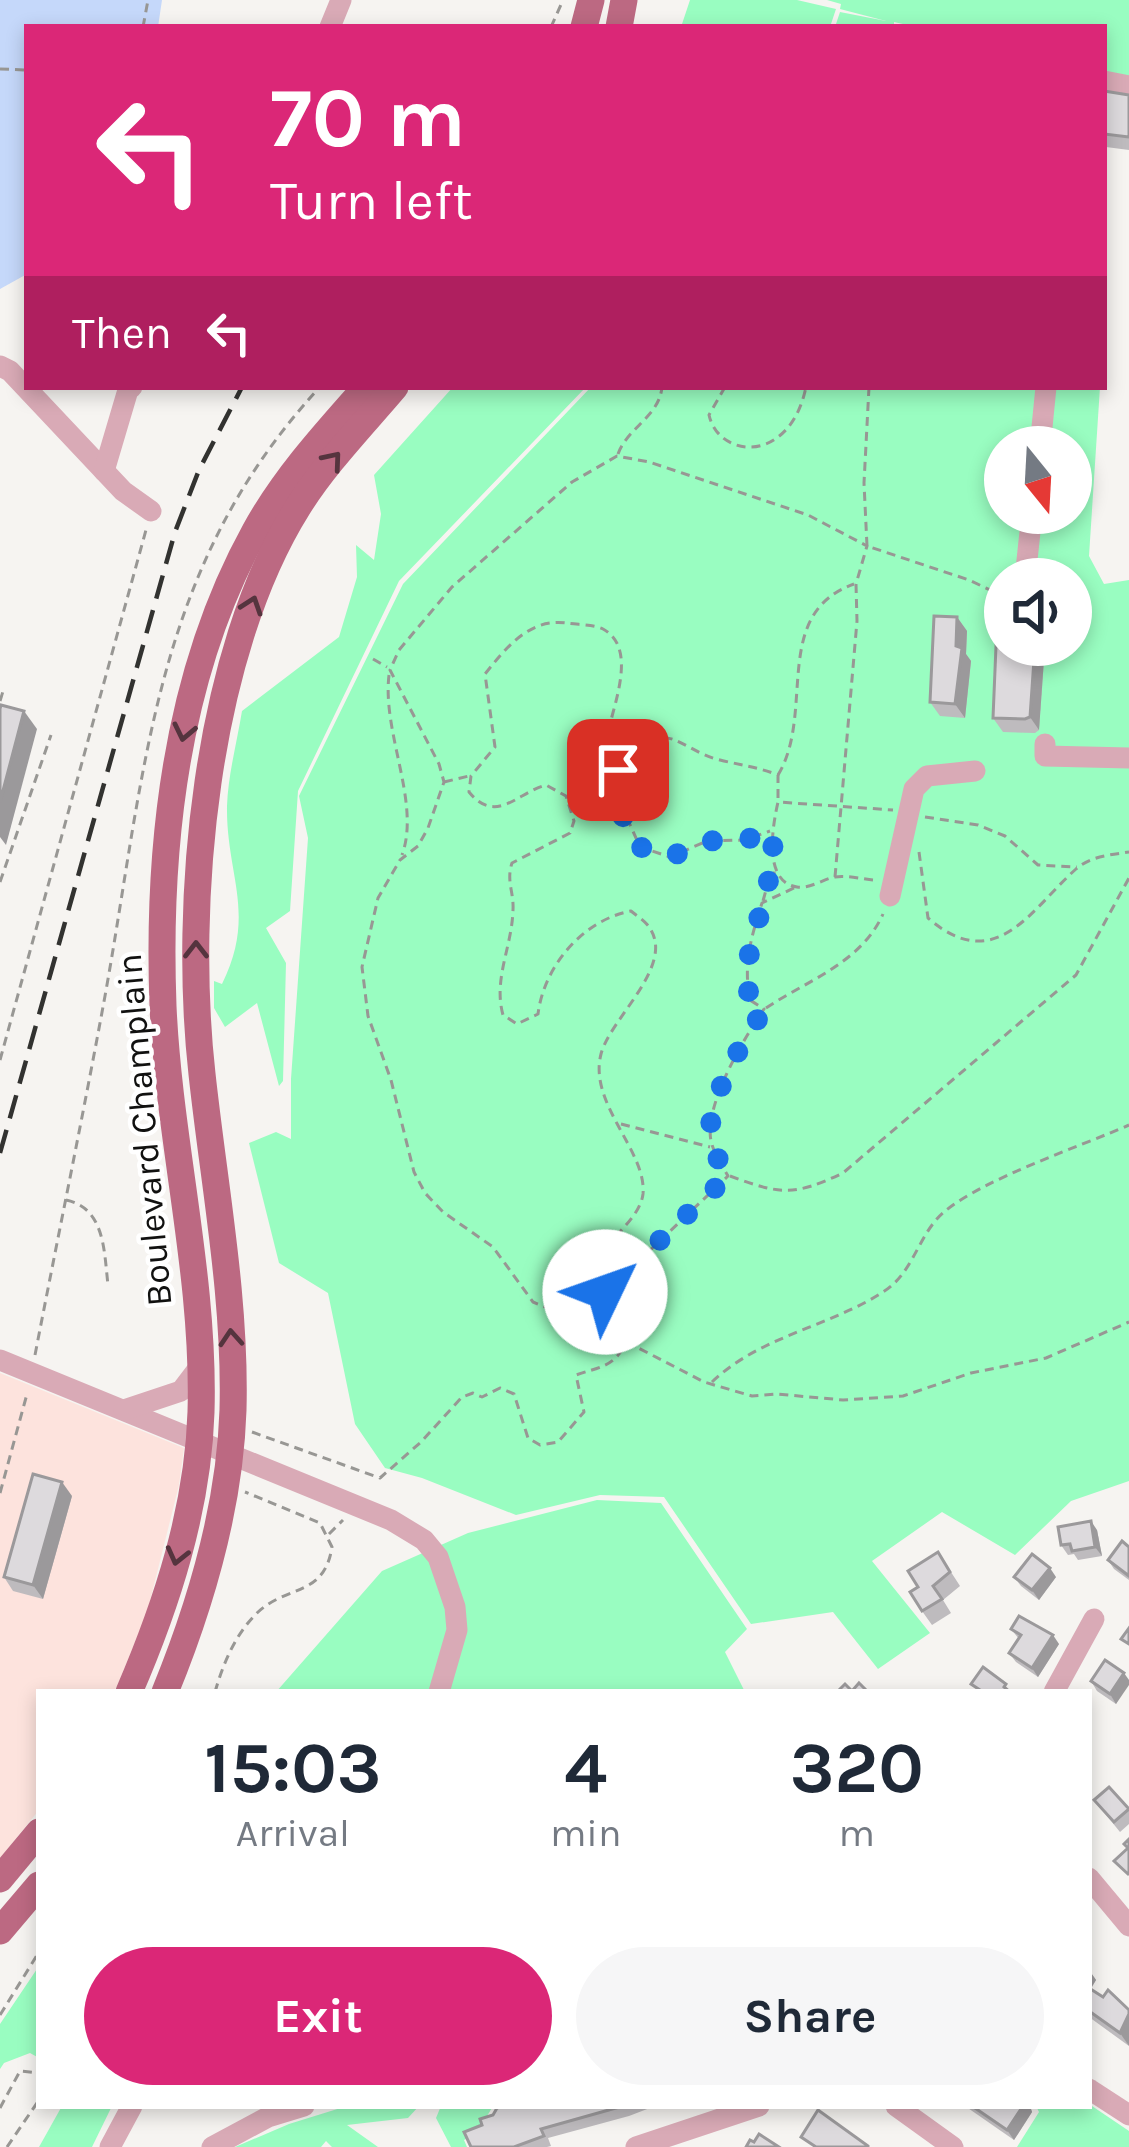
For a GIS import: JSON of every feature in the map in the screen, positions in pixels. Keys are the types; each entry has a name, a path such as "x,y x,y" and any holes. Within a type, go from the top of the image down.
{"main road":[{"name":"Boulevard Champlain","path":"129,1689 160,1617 192,1487 198,1441 200,1366 164,1008 164,894 178,762 214,619 256,530 302,462 363,390"},
{"name":"Boulevard Champlain","path":"166,1689 239,1458 231,1328 196,986 196,915 208,789 232,670 250,610 280,540 322,473 392,390"},
{"path":"0,1880 36,1836"},
{"path":"0,1931 36,1889"}],"street":[{"path":"0,366 24,385"},
{"path":"29,390 104,471 151,511"},
{"path":"104,471 128,390"},
{"path":"1042,426 1046,390"},
{"path":"1045,744 1045,756 1129,758"},
{"path":"892,889 914,789 927,776 974,771"},
{"path":"0,1360 391,1520 424,1540 438,1557 458,1630 440,1689"},
{"path":"124,1410 181,1391 200,1366"},
{"path":"1056,1689 1094,1619"},
{"path":"1092,1882 1129,1925"},
{"path":"1092,2091 1129,2115"},
{"path":"110,2147 131,2109"},
{"path":"212,2147 268,2117 294,2109"},
{"path":"635,2147 750,2109"},
{"path":"900,2109 953,2147"}],"path":[{"path":"0,1493 32,1372 106,992 131,823 178,626 201,564 236,497 277,437 317,390"},
{"path":"661,390 657,406 626,436 617,456 572,482 452,587 399,650 390,670 389,725 406,818 405,847 370,920 362,980 368,1016 391,1081 414,1172 443,1212 493,1247 533,1302 710,1384 752,1396 843,1400 903,1396 971,1372 1046,1358 1129,1322"},
{"path":"723,390 711,408 711,425 722,440 747,447 771,442 789,427 805,390"},
{"path":"836,877 856,584 867,546 869,390"},
{"path":"617,456 649,462 808,515 867,546 984,587"},
{"path":"0,1060 151,511"},
{"path":"796,887 776,871 771,831 778,775 796,720 800,645 824,599 856,584"},
{"path":"245,1492 239,1458 251,1432 380,1478 462,1396 482,1396 500,1388 514,1394 528,1438 540,1445 558,1442 584,1412 576,1375 615,1362 625,1341 595,1262 638,1208 644,1191 604,1100 601,1055 654,966 651,929 631,911 606,916 565,951 541,988 538,1014 518,1024 503,1016 497,993 514,905 507,878 512,863 570,833 574,821 566,796 546,785 530,790 517,802 491,809 469,792 471,776 494,747 485,674 508,645 530,630 551,621 601,628 621,653 620,686 603,760 608,779"},
{"path":"373,659 390,670 444,782 418,846 400,860"},
{"path":"0,701 4,688"},
{"path":"0,882 51,735"},
{"path":"632,766 651,777 656,798 648,812 627,818 615,814 607,804 608,779 632,766 652,740 675,738 719,760 778,775"},
{"path":"444,782 471,776"},
{"path":"778,802 888,808 916,842 928,918 960,938 1001,936 1022,926 1078,867 1094,858 1129,852"},
{"path":"627,818 640,847 670,857 706,841 745,840 771,831"},
{"path":"906,825 978,825 1005,836 1038,865 1078,867"},
{"path":"764,1010 750,1000 745,971 769,879 776,871"},
{"path":"762,903 796,887 836,877 892,889 878,924 839,968 764,1010 716,1099 710,1125 712,1147 728,1176 763,1189 802,1192 843,1173 1076,975 1129,878"},
{"path":"616,1122 712,1147"},
{"path":"710,1384 778,1338 852,1311 890,1288 910,1265 933,1222 961,1199 1129,1125"},
{"path":"566,1317 605,1292 728,1176"},
{"path":"64,1199 81,1203 95,1217 109,1285"},
{"path":"0,2014 36,1957"},
{"path":"0,2108 20,2071 36,2073"},
{"path":"7,2147 36,2104"}],"shaded area":[{"path":"0,1373 184,1448 147,1613 117,1686 36,1689 36,1814 0,1858"}],"green space":[{"path":"690,0 797,0 836,9 831,24 682,24"},
{"path":"827,0 1129,0 1129,77 1107,72 1107,24 836,24 840,12 886,21 840,9 841,4"},
{"path":"450,390 583,390 399,581 298,791 290,911 266,928 286,963 283,1081 279,1086 257,1003 225,1027 214,1008 214,981 222,984 232,959 239,915 228,831 231,770 242,711 339,637 357,577 356,545 374,560 381,514 374,475"},
{"path":"588,390 1100,390 1092,510 1092,426 984,426 984,534 1090,534 1090,558 984,558 984,666 1092,666 1092,562 1104,584 1129,580 1129,1481 1071,1501 1015,1555 942,1512 872,1561 930,1633 878,1669 833,1612 751,1624 664,1497 600,1495 516,1515 385,1468 355,1424 328,1293 279,1263 249,1143 276,1132 291,1139 308,838 299,796 403,584"},
{"path":"597,1500 661,1503 747,1629 725,1652 744,1689 279,1689 382,1571 468,1533"},
{"path":"36,1970 36,2056 30,2053 0,2069 0,2024"},
{"path":"1092,2106 1129,2131 1129,2147 1017,2147 1039,2112"},
{"path":"60,2109 111,2109 92,2147 39,2147"},
{"path":"337,2109 416,2109 408,2118 347,2125 378,2147 332,2147 326,2141 321,2147 235,2147"},
{"path":"440,2109 491,2109 477,2133 464,2140 467,2147 451,2147 436,2118"}],"water":[{"path":"0,0 162,0 158,24 24,24 24,276 0,289"}],"building":[{"path":"1107,91 1129,95 1129,137 1107,134"},
{"path":"934,616 957,617 956,646 962,648 955,704 930,702"},
{"path":"995,666 1034,666 1030,717 993,718"},
{"path":"1,705 24,711 0,802 0,709"},
{"path":"33,1474 62,1482 33,1585 4,1577"},
{"path":"1091,1521 1095,1547 1072,1551 1070,1544 1061,1545 1058,1527"},
{"path":"1122,1541 1129,1547 1129,1576 1108,1560"},
{"path":"938,1552 950,1572 933,1586 942,1599 922,1611 910,1592 918,1587 908,1571"},
{"path":"1032,1554 1050,1568 1032,1590 1014,1577"},
{"path":"1019,1616 1053,1635 1032,1668 1009,1653 1021,1635 1011,1629"},
{"path":"1105,1660 1124,1673 1110,1694 1091,1681"},
{"path":"983,1667 1006,1689 978,1689 971,1684"},
{"path":"1109,1787 1129,1809 1114,1822 1094,1800"},
{"path":"1129,1839 1128,1874 1114,1861 1128,1848 1124,1844"},
{"path":"1092,1990 1103,1997 1108,1990 1129,2010 1120,2033 1092,2013"},
{"path":"496,2109 612,2109 541,2129 544,2136 514,2147 471,2147 464,2132"},
{"path":"976,2109 1021,2109 1007,2130"},
{"path":"818,2110 868,2147 816,2147 801,2137"},
{"path":"759,2134 779,2147 746,2147"}],"railway":[{"path":"0,1153 175,532 199,470 240,390"}],"route":[{"path":"605,1292 728,1176 712,1147 710,1125 716,1099 764,1010 750,1000 745,971 755,924 776,871 771,831 745,840 706,841 670,857 640,847 627,818 615,814 605,798 605,785 618,770"}]}
